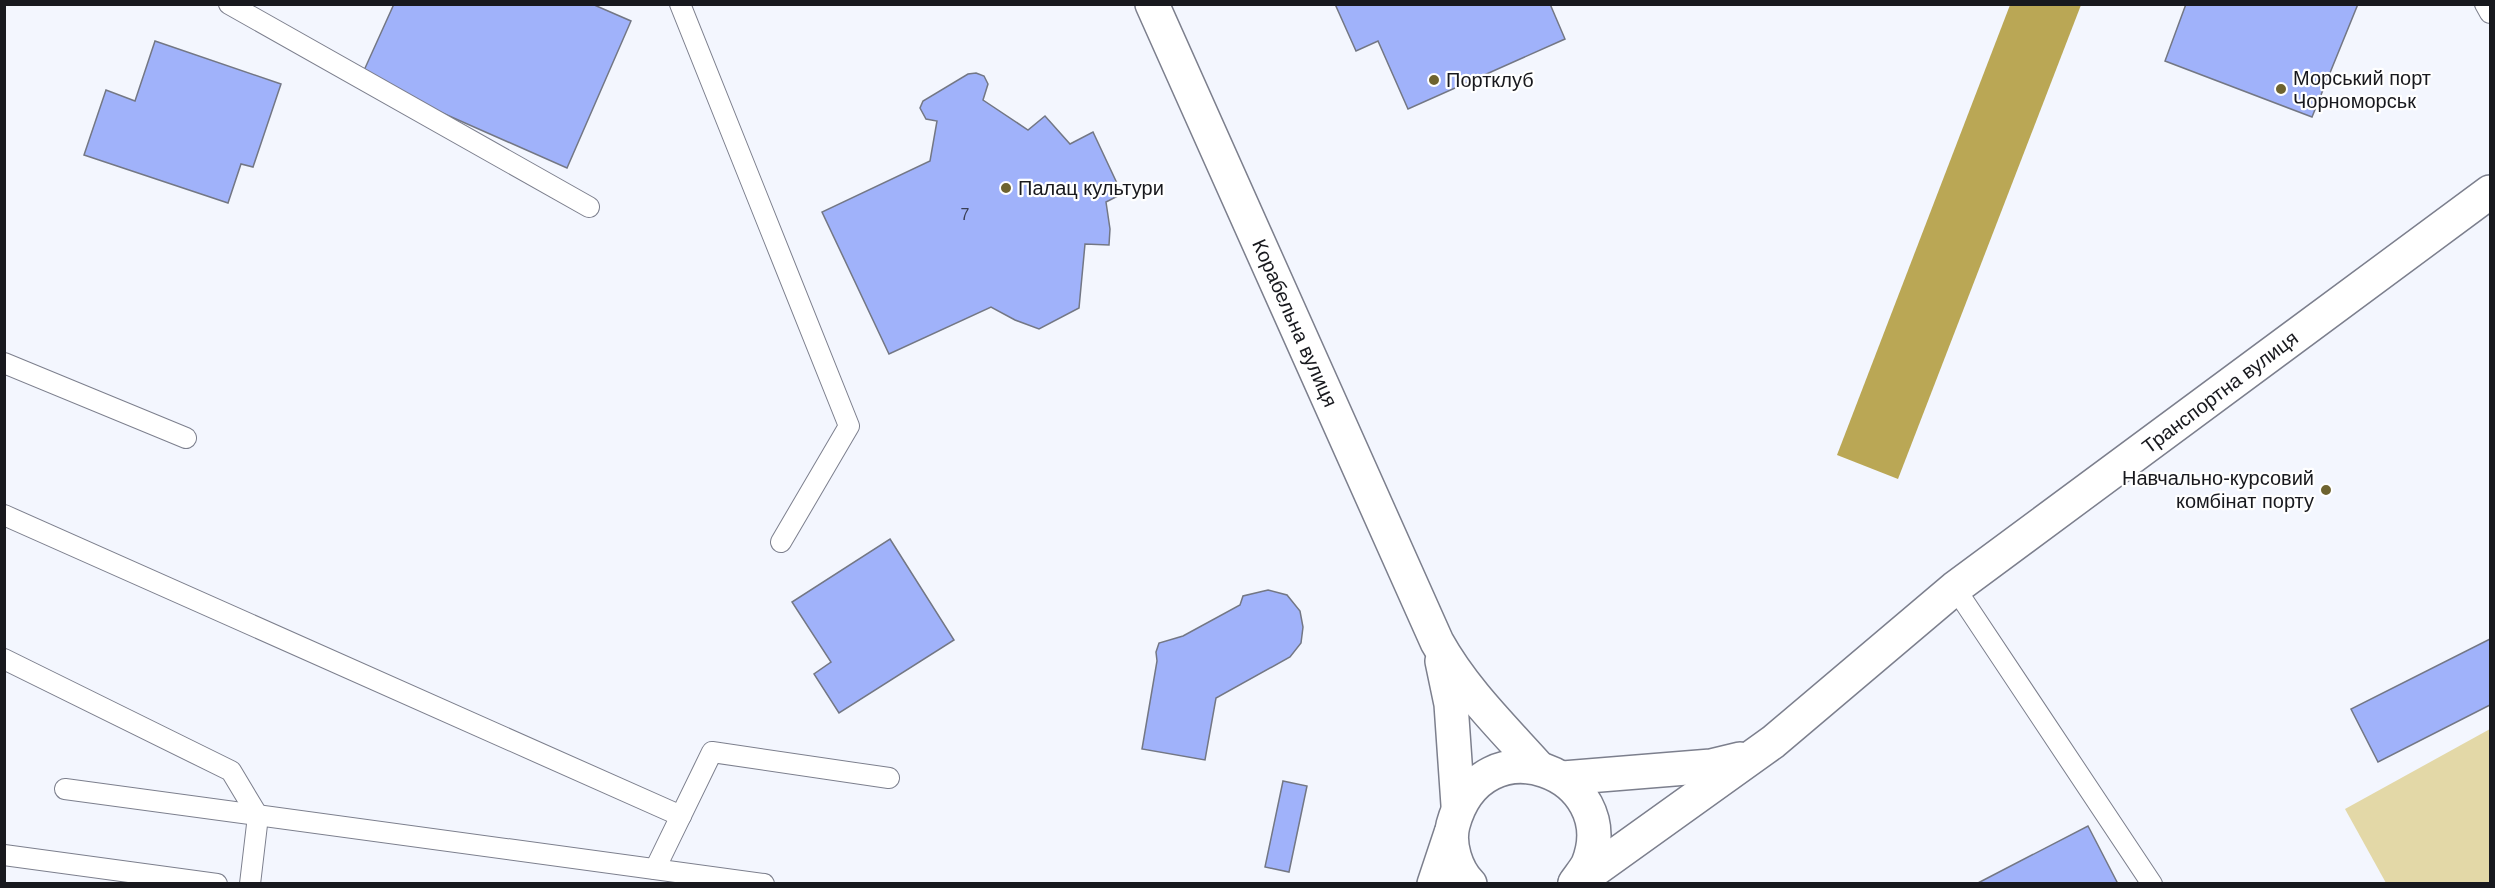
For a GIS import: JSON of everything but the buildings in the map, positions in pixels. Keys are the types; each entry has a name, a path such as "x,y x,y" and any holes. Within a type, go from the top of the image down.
{"street":[{"name":"Корабельна вулиця","path":"1152,4 1437,642"},
{"name":"Транспортна вулиця","path":"1575,884 1773,742 1955,588 2490,192"},
{"path":"1437,642 1467,688 1551,773 1580,795 1592,820 1593,843 1587,865 1575,884"},
{"path":"1437,642 1446,673 1451,704 1455,818 1453,855 1470,884"},
{"name":"Транспортна вулиця","path":"1455,818 1473,785 1490,773 1518,765 1551,773 1711,766 1756,753"},
{"path":"1434,884 1455,818"}],"lane":[{"path":"229,4 589,207"},
{"path":"680,4 849,426 781,542"},
{"path":"2485,4 2490,13"},
{"path":"4,363 186,438"},
{"path":"4,515 681,816"},
{"path":"1955,588 2152,884"},
{"path":"4,659 231,771 258,816 250,884"},
{"path":"656,869 712,752 889,778"},
{"path":"65,789 764,884"},
{"path":"4,855 217,884"}],"shaded area":[{"path":"2010,5 2081,5 1898,479 1837,455"},
{"path":"2490,729 2490,883 2386,883 2345,809"}],"place":[{"name":"Портклуб","path":"1434,80"},
{"name":"Морський порт Чорноморськ","path":"2281,89"},
{"name":"Палац культури","path":"1006,188"},
{"name":"Навчально-курсовий комбінат порту","path":"2326,490"}]}
